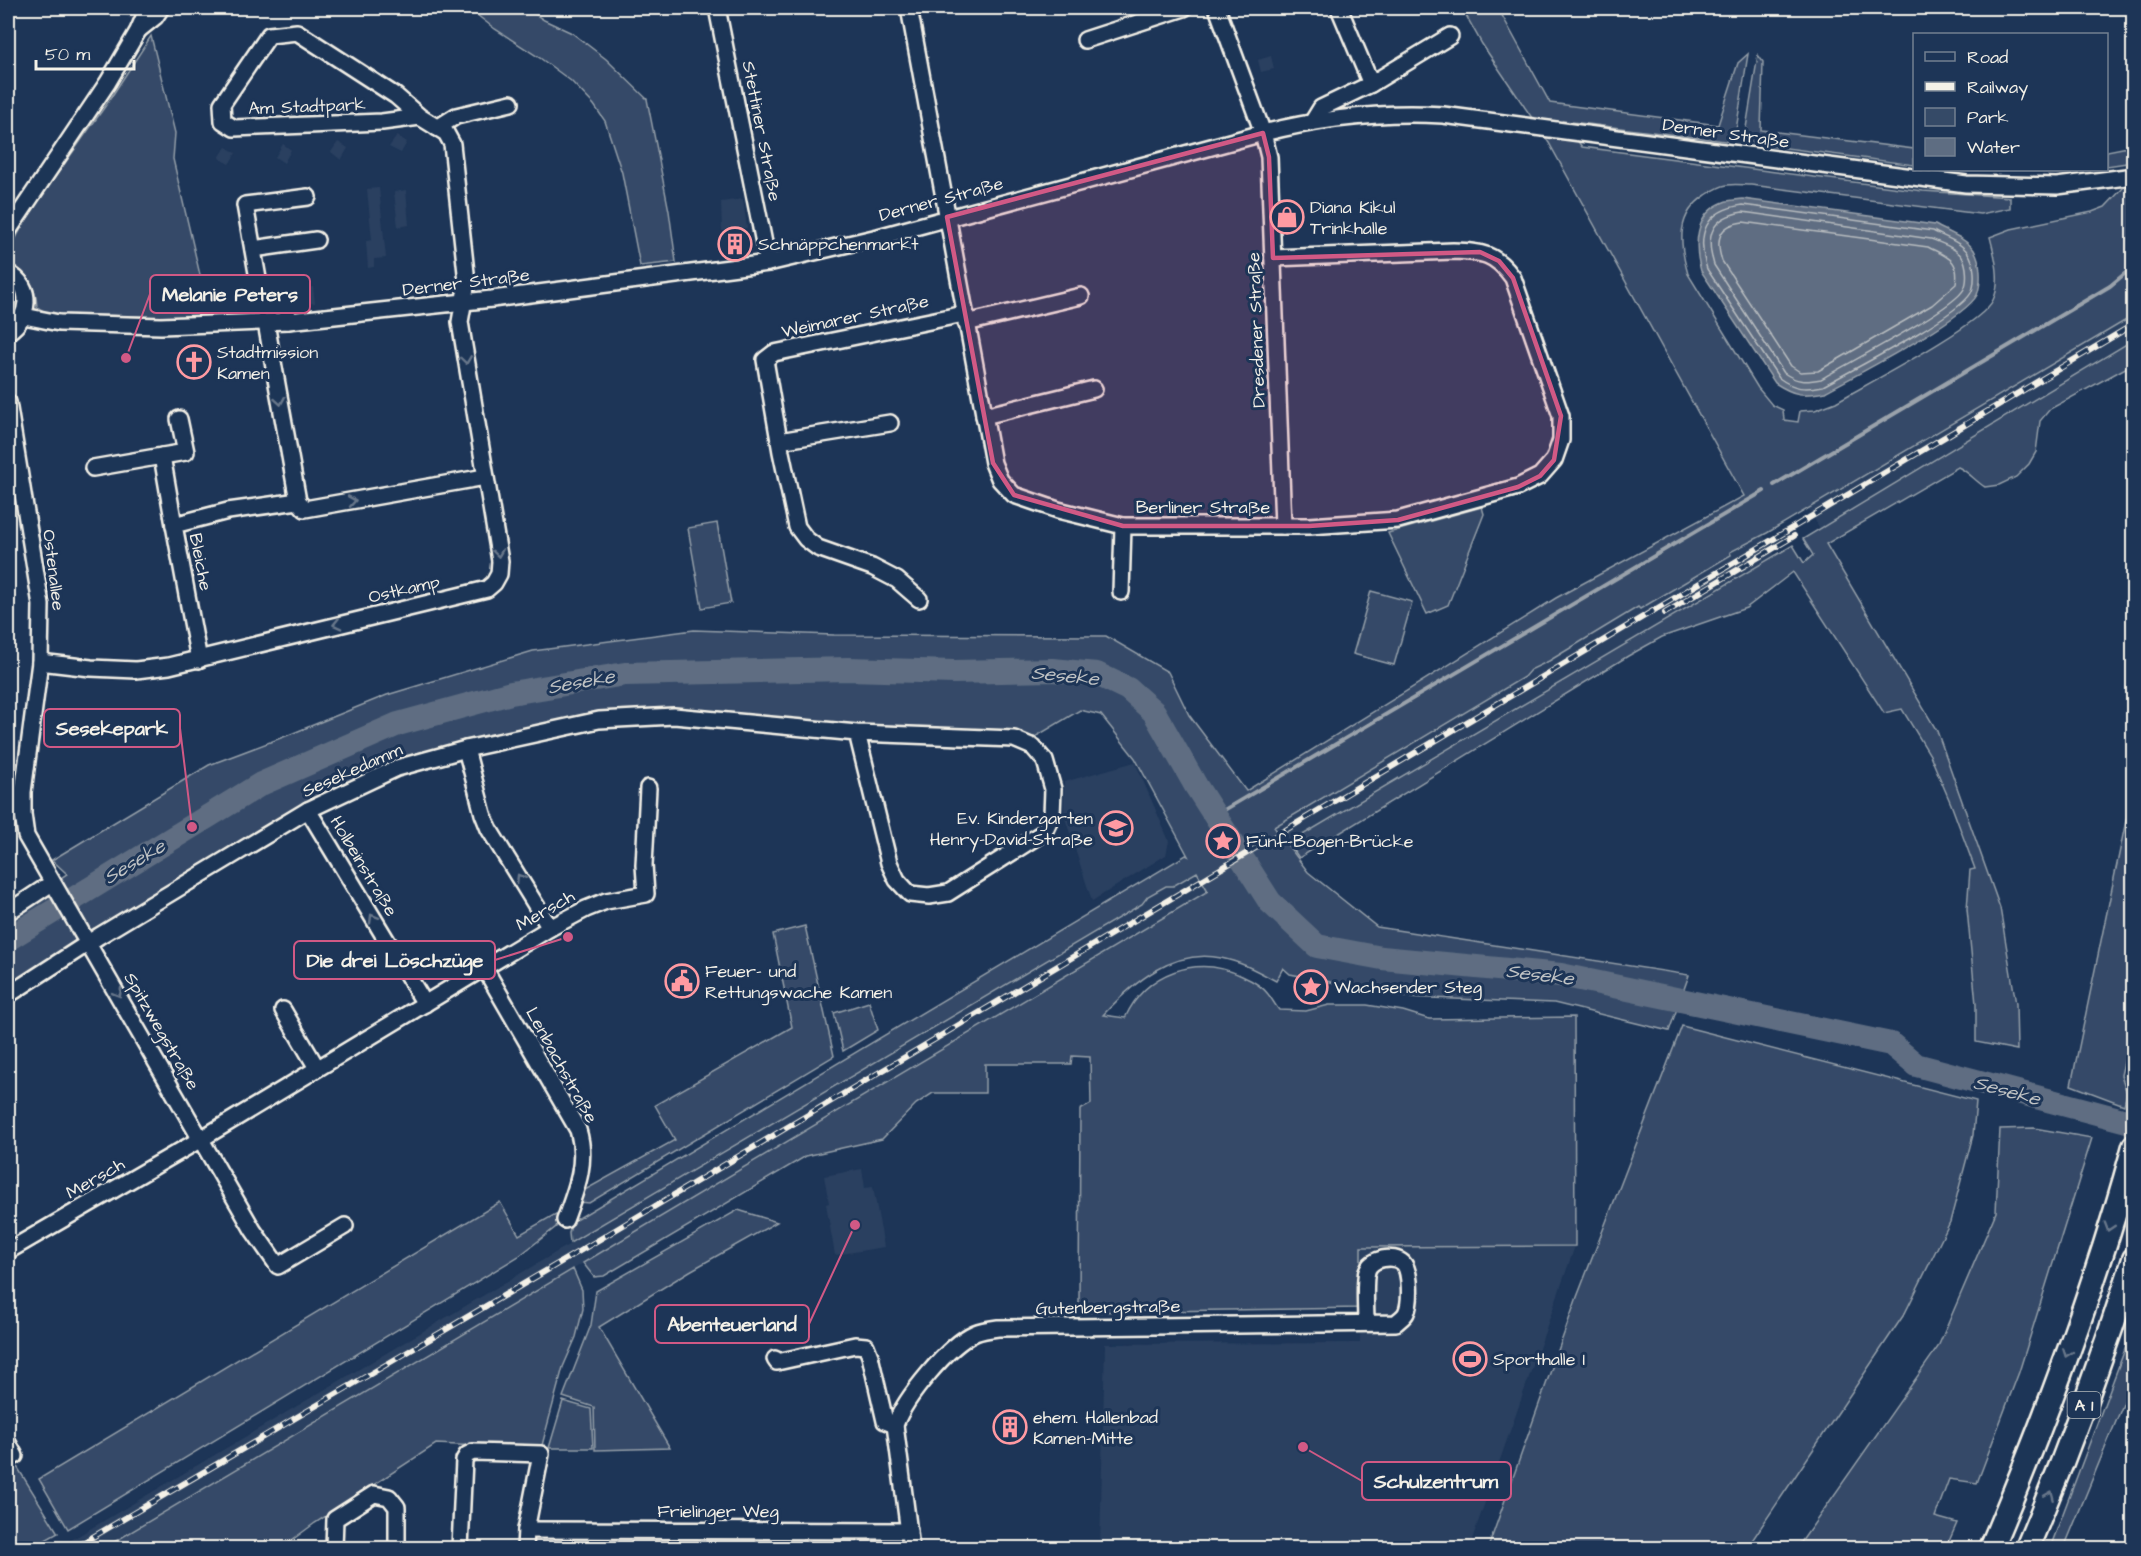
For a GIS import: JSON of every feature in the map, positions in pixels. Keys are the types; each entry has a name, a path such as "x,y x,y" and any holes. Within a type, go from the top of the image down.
{"highway":[{"name":"A 1","path":"1991,1548 2033,1450 2083,1309 2133,1149"},
{"name":"A 1","path":"2027,1548 2060,1470 2117,1311 2133,1259"}],"street":[{"path":"8,231 101,92 138,31 148,8"},
{"path":"138,31 155,17 161,8"},
{"name":"Stettiner Straße","path":"717,8 768,262"},
{"name":"Berliner Straße","path":"909,8 993,463 1000,480 1014,495 1058,510 1123,526 1336,525 1398,520 1518,487 1540,476 1554,460 1561,440 1561,416 1513,278 1499,261 1480,252 1453,251 1273,258"},
{"path":"1085,40 1184,8"},
{"name":"Dresdener Straße","path":"1217,8 1263,133 1269,156 1282,526"},
{"path":"1339,8 1371,84"},
{"name":"Am Stadtpark","path":"420,117 382,122 234,128 223,121 221,111 222,104 269,36 297,32 396,96 420,117 446,133 452,144 467,282 463,302"},
{"name":"Derner Straße","path":"1313,121 1322,108 1371,84 1450,36"},
{"path":"437,128 456,116 511,103"},
{"name":"Derner Straße","path":"24,316 59,323 161,326 266,323 463,302 768,262 878,237 1263,133 1313,121 1379,114 1414,113 1524,125 1966,184 2057,186 2133,176"},
{"path":"288,321 286,293 260,290 245,205 308,197"},
{"path":"254,249 316,240"},
{"path":"8,273 21,284 26,294 27,305 18,326 8,332"},
{"path":"965,318 1082,296"},
{"name":"Ostkamp","path":"40,662 136,670 169,666 487,589 499,574 500,561 460,322 463,302"},
{"name":"Weimarer Straße","path":"919,599 897,580 873,567 818,548 806,539 797,527 765,360 774,353 965,318"},
{"path":"266,323 298,501"},
{"path":"984,416 1094,388"},
{"name":"Ostenallee","path":"8,402 41,605 40,662 26,755 23,814 26,836 89,943"},
{"path":"93,468 186,452 179,419"},
{"path":"779,441 890,423"},
{"path":"162,456 174,525"},
{"name":"Bleiche","path":"199,660 174,525 228,511 298,501 305,509 485,477"},
{"name":"Berliner Straße","path":"1120,592 1123,526"},
{"name":"Sesekedamm","path":"8,995 308,810 397,768 466,749 599,720 674,717 857,733 1024,741 1033,747 1045,761 1053,789 1052,814 1044,832 948,893 929,896 910,894 897,880 889,863 857,733"},
{"path":"466,749 489,829 550,928"},
{"name":"Mersch","path":"8,1251 201,1139 550,928 606,901 646,894 644,865 648,788"},
{"name":"Holbeinstraße","path":"308,810 425,1004"},
{"path":"8,912 55,888"},
{"name":"Spitzwegstraße","path":"89,943 201,1139"},
{"name":"Lenbachstraße","path":"485,969 578,1130 583,1151 581,1172 565,1220"},
{"path":"283,1010 317,1068"},
{"path":"201,1139 253,1230 278,1266 345,1226"},
{"name":"Gutenbergstraße","path":"895,1425 899,1413 921,1382 957,1343 974,1333 987,1329 1396,1323 1405,1315 1408,1306 1408,1273 1403,1264 1395,1259 1372,1262 1367,1272 1366,1323"},
{"path":"775,1359 777,1362 855,1345 866,1346 885,1421 895,1425 911,1548"},
{"path":"460,1548 464,1460 473,1452 541,1454 526,1530 525,1548"},
{"path":"334,1548 335,1519 374,1494 389,1497 397,1507 397,1548"},
{"name":"Frielinger Weg","path":"526,1530 909,1532"}],"highlighted area":[{"path":"1263,133 1269,157 1273,258 1453,251 1480,252 1499,261 1513,278 1561,416 1554,460 1540,476 1518,487 1398,520 1309,526 1123,526 1014,495 993,463 947,217"}],"shaded area":[{"path":"115,8 141,8 133,21"},
{"path":"1271,56 1274,69 1261,72 1258,60"},
{"path":"397,136 407,142 401,153 389,147"},
{"path":"338,142 348,148 341,160 331,152"},
{"path":"283,144 291,150 284,163 275,157"},
{"path":"226,147 236,153 229,164 219,158"},
{"path":"379,188 386,258 374,259 374,267 368,268 366,241 372,240 367,189"},
{"path":"406,190 409,225 398,227 394,192"},
{"path":"743,199 747,228 722,231 721,202"},
{"path":"313,287 315,303 293,305 292,290"},
{"path":"2133,316 2133,340 1820,529 1809,509"},
{"path":"1763,535 1775,555 1280,849 1269,830 1524,677 1530,670 1639,607 1641,609 1731,555 1730,552"},
{"name":"Ev. Kindergarten Henry-David-Straße","path":"1135,762 1169,841 1166,855 1092,901 1064,815 1064,782"},
{"path":"1205,867 1216,887 104,1548 58,1548 737,1145 744,1138 1142,904 1148,896 1166,886 1173,886"},
{"path":"862,1169 865,1188 873,1187 884,1247 835,1255 826,1204 829,1203 824,1176"},
{"path":"1575,1246 1469,1548 1100,1548 1105,1344 1360,1343 1361,1247"}],"green space":[{"path":"468,8 526,8 544,20 572,33 606,59 647,99 669,211 676,262 640,266 622,173 605,121 594,105 571,81"},
{"path":"1462,8 1498,8 1550,103 1718,125 1738,63 1748,54 1736,130 1725,141 1563,121 1582,147 1923,191 2010,197 2010,208 1980,214 1751,185 1733,185 1716,189 1696,203 1689,211 1682,230 1683,251 1688,274 1758,388 1772,405 1783,410 1784,420 1798,422 1800,411 1815,410 1836,402 1946,339 1984,311 1993,300 1997,285 1997,269 1990,237 2011,229 2092,212 2105,207 2125,186 2133,185 2133,316 1767,533 1730,552 1731,555 1640,609 1638,607 1530,670 1524,677 1274,827 1308,872 1377,927 1689,975 1669,1031 1554,1003 1406,997 1290,974 1283,968 1276,981 1236,962 1203,956 1170,963 1155,971 1127,991 1103,1015 1125,1018 1134,1002 1159,979 1191,967 1208,967 1225,970 1253,981 1266,991 1279,1010 1306,1011 1329,1005 1367,1005 1403,1011 1429,1019 1574,1017 1575,1246 1361,1247 1361,1308 1085,1312 1079,1307 1080,1110 1091,1104 1090,1057 1072,1056 1071,1064 985,1064 985,1093 933,1093 916,1104 882,1139 806,1156 604,1276 594,1277 583,1263 1208,891 1197,872 1173,886 1166,886 1148,896 1142,904 570,1243 569,1233 572,1222 1186,855 1188,856 1135,758 1101,715 1080,710 1035,737 619,715 398,766 8,993 8,913 67,874 52,860 209,765 387,695 533,651 694,630 834,635 1106,636 1168,672 1189,715 1246,791 1556,598 1744,496 1549,143 1482,44"},
{"path":"151,36 175,133 173,159 210,318 48,314 37,307 35,292 29,280 8,263 8,254 27,217 106,105"},
{"path":"1758,55 1763,62 1761,130 1913,149 1913,165 1755,144 1748,139 1746,128"},
{"path":"2133,146 2133,162 2108,166 2108,151"},
{"path":"2133,340 2133,364 2050,409 2040,421 2036,452 2029,464 2016,477 1999,485 1985,487 1958,467 1826,544 1937,731 2000,908 2016,1004 2017,1050 1976,1042 1976,1004 1967,909 1970,870 1975,869 1930,755 1902,709 1884,713 1793,572 1746,608 1662,637 1628,656 1299,858 1289,843 1793,545 1804,563 1813,555 1803,539"},
{"path":"1482,507 1484,514 1448,605 1427,614 1388,533"},
{"path":"717,523 731,603 702,608 688,528"},
{"path":"1371,591 1412,602 1394,665 1353,654"},
{"path":"2133,787 2134,1021 2121,1075 2127,1093 2124,1105 2071,1085"},
{"path":"805,926 834,1056 589,1203 579,1202 583,1191 675,1140 655,1105 792,1027 773,934"},
{"path":"869,1002 878,1030 843,1051 834,1013"},
{"path":"1682,1026 1976,1101 1973,1135 1950,1222 1905,1313 1747,1548 1488,1548 1577,1297"},
{"path":"2034,1128 2092,1138 2019,1372 1977,1483 1949,1479 1935,1517 1957,1523 1946,1548 1797,1548 1938,1347 1996,1212 2000,1129"},
{"path":"500,1202 519,1235 561,1211 556,1227 519,1256 68,1529 39,1479"},
{"path":"738,1210 777,1222 690,1271 599,1327 670,1448 595,1450 594,1407 563,1397 591,1325 596,1291"},
{"path":"573,1269 582,1290 583,1309 576,1337 563,1367 541,1449 436,1444 315,1523 281,1548 104,1548"},
{"path":"2133,1328 2133,1380 2064,1548 2050,1548"},
{"path":"563,1401 591,1409 593,1448 549,1448"},
{"path":"8,1452 58,1533 31,1548 8,1548"}],"water":[{"path":"1743,199 1935,225 1961,239 1974,250 1980,272 1977,295 1952,318 1883,361 1825,392 1794,393 1775,383 1701,271 1697,241 1702,222 1714,207 1726,201"}],"waterway":[{"path":"1774,485 2110,286 2134,266"},
{"path":"1214,816 1764,491"},
{"name":"Seseke","path":"8,939 261,784 398,724 511,693 625,674 848,669 954,672 1052,670 1097,674 1128,689 1154,712 1196,786 1270,902 1317,946 1382,958 1561,975 1891,1044 1916,1065 2134,1123"}],"railway":[{"path":"74,1548 600,1239 2134,324"},
{"path":"1665,613 1794,536"}],"place":[{"name":"Diana Kikul Trinkhalle","path":"1287,217"},
{"name":"Schnäppchenmarkt","path":"735,244"},
{"name":"Melanie Peters","path":"126,358"},
{"name":"Stadtmission Kamen","path":"194,362"},
{"name":"Sesekepark","path":"192,827"},
{"name":"Ev. Kindergarten Henry-David-Straße","path":"1116,828"},
{"name":"Fünf-Bogen-Brücke","path":"1223,841"},
{"name":"Die drei Löschzüge","path":"568,937"},
{"name":"Feuer- und Rettungswache Kamen","path":"682,981"},
{"name":"Wachsender Steg","path":"1311,987"},
{"name":"Abenteuerland","path":"855,1225"},
{"name":"Sporthalle I","path":"1470,1359"},
{"name":"ehem. Hallenbad Kamen-Mitte","path":"1010,1427"},
{"name":"Schulzentrum","path":"1303,1447"}]}
